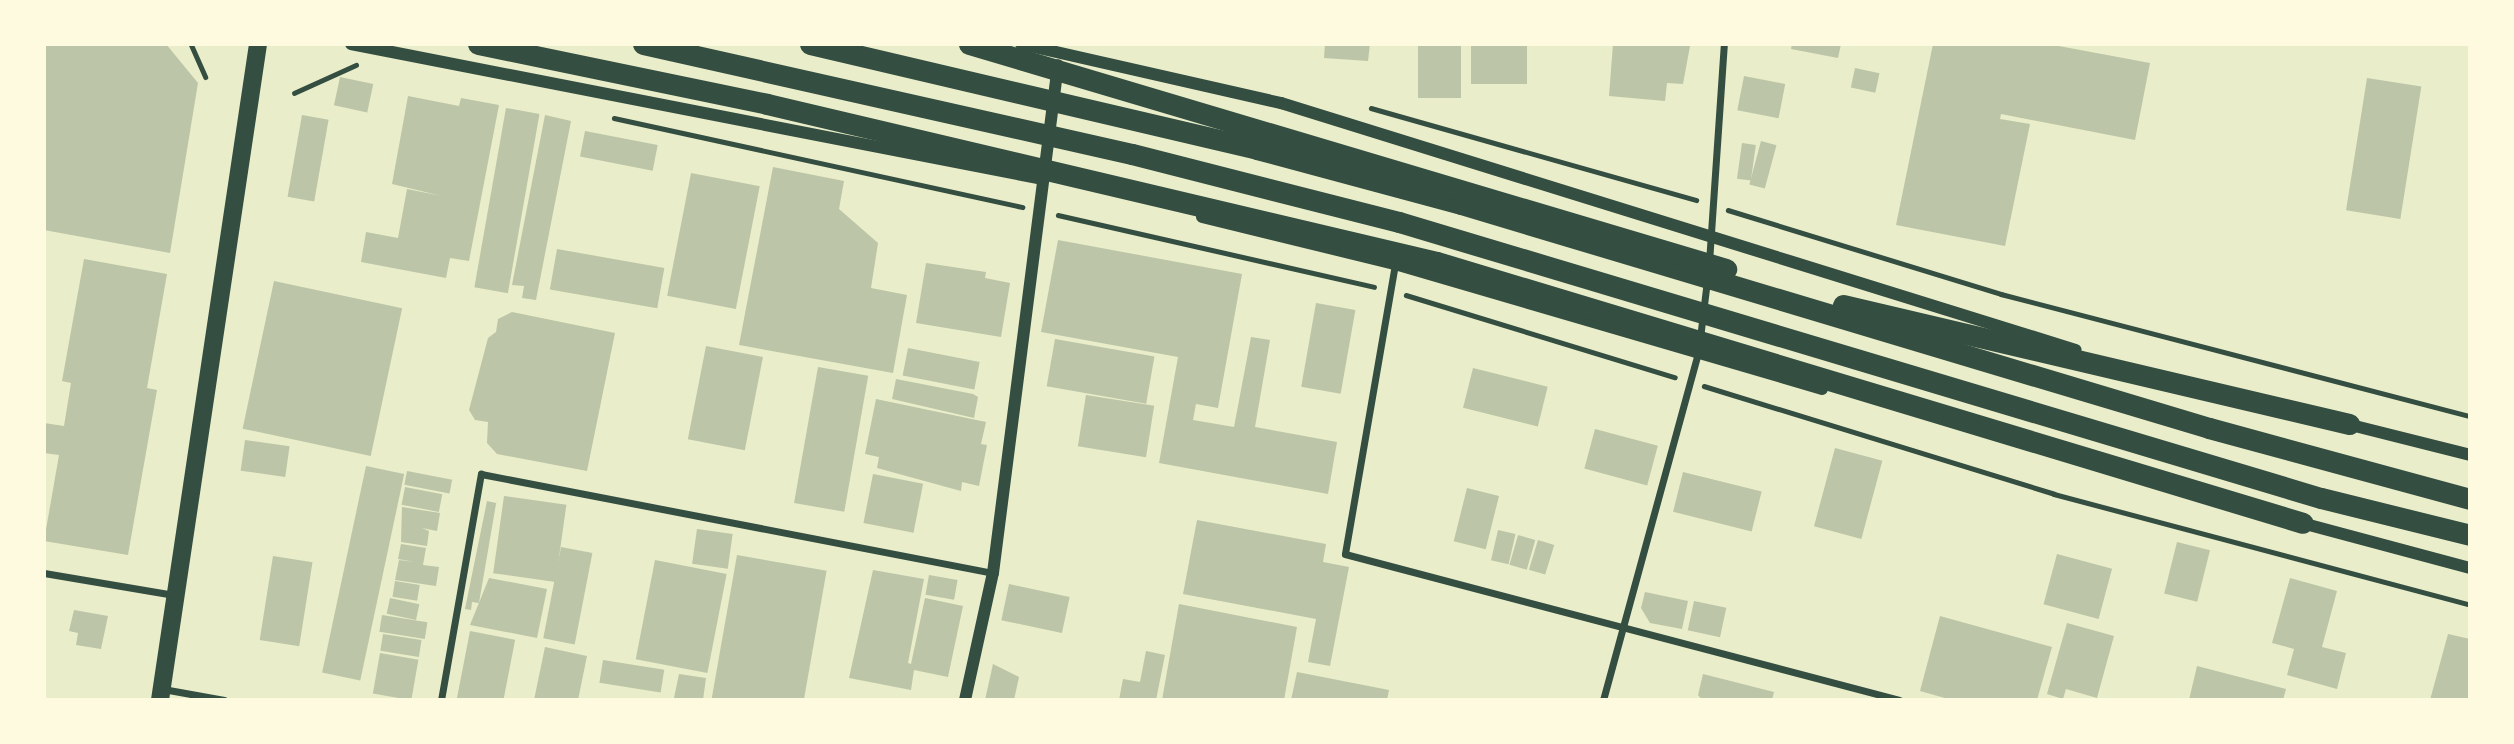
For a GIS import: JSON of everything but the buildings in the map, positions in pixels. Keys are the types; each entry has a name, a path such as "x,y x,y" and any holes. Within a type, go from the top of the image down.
{"highway":[{"path":"478,44 767,104 1437,262 2303,523"},
{"path":"643,44 1132,154 1399,222 2321,498 2470,535"},
{"path":"810,44 1257,149 1436,198 2209,428 2470,499"},
{"path":"969,44 1843,305 2349,424"}],"main road":[{"path":"161,694 258,44"}],"street":[{"path":"351,44 1046,180 1395,264 1698,354 2470,568"},
{"path":"1021,44 1060,47 1281,103 1712,235 1982,324 2349,424 2470,454"},
{"path":"1603,700 1698,354 1712,235 1724,44"},
{"path":"965,700 993,573 1046,180 1060,47"},
{"path":"1395,264 1345,554 1623,625 1899,700"},
{"path":"441,700 481,474 993,573"},
{"path":"44,573 175,595"},
{"path":"161,694 224,700"}],"path":[{"path":"191,44 206,77"},
{"path":"1364,106 1714,206 2001,294 2470,416"}]}
